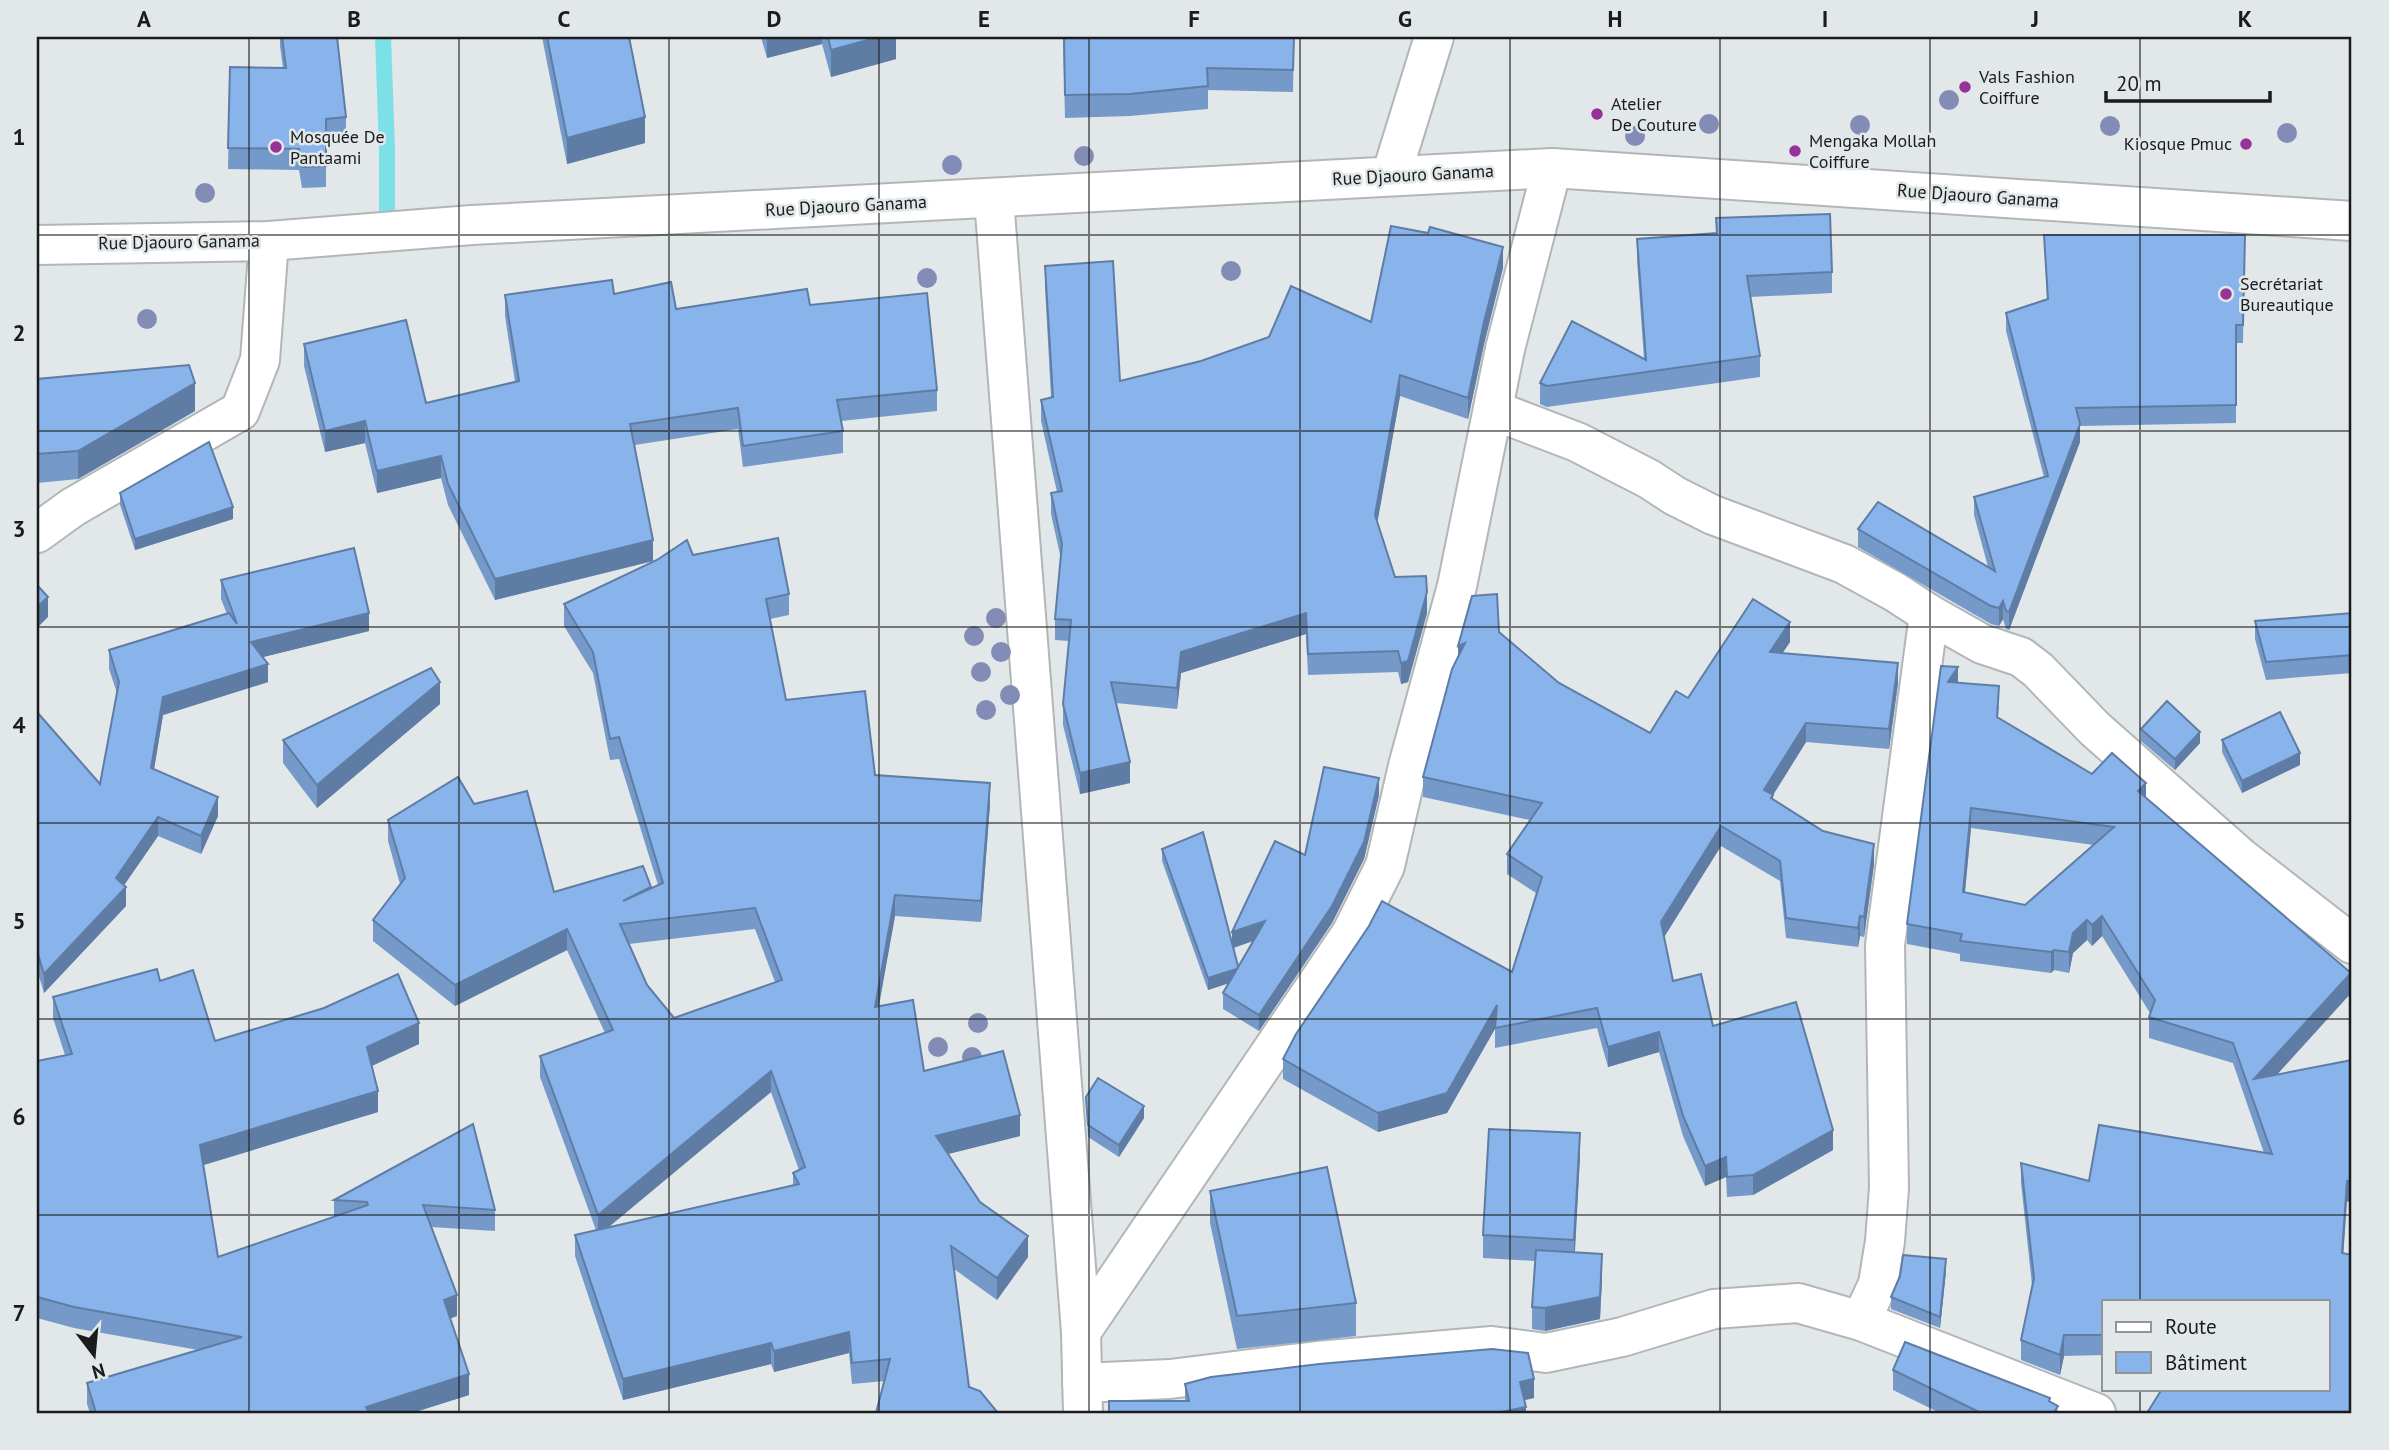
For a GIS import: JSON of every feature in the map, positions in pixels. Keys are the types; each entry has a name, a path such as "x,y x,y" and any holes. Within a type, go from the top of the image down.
{"street":[{"path":"1391,176 1434,37"},
{"path":"1081,1332 1351,934 1385,866 1408,766 1457,586 1505,349 1552,168"},
{"name":"Rue Djaouro Ganama","path":"37,244 269,241 472,225 1552,168 2352,221"},
{"path":"994,199 1081,1332 1083,1398 1170,1379 1317,1361 1492,1346 1546,1353 1622,1338 1714,1309 1798,1303 1861,1321 2096,1413"},
{"path":"37,533 73,507 240,411 260,360 269,241"},
{"path":"1493,410 1577,442 1713,515 1844,564 1982,644 2021,657 2038,670 2095,729 2240,857 2352,944"},
{"path":"1861,1321 1878,1284 1885,1241 1889,1188 1885,944 1929,614"}],"building":[{"path":"282,37 337,37 346,117 326,119 326,166 302,167 299,149 228,148 230,67 286,68"},
{"path":"547,37 629,37 645,117 567,138"},
{"path":"828,37 879,37 831,50"},
{"path":"1064,37 1294,37 1293,70 1207,68 1208,86 1130,94 1065,95"},
{"path":"1830,214 1832,272 1747,276 1760,356 1547,386 1540,383 1572,321 1646,360 1637,239 1717,233 1716,218"},
{"path":"1391,226 1428,233 1430,227 1503,247 1468,398 1400,375 1375,515 1395,577 1426,576 1427,592 1408,661 1401,663 1398,651 1308,654 1306,613 1181,652 1177,688 1111,682 1130,762 1080,773 1063,704 1071,620 1055,619 1062,544 1051,493 1062,491 1041,400 1053,397 1045,266 1113,261 1120,381 1201,361 1269,337 1291,286 1371,322"},
{"path":"2044,235 2245,235 2243,325 2236,325 2236,405 2076,408 2080,424 2009,612 2006,611 2003,601 1999,608 1991,606 1858,529 1878,502 1995,571 1974,497 2048,476 2006,313 2048,299"},
{"path":"612,280 614,294 671,282 676,309 807,289 810,305 927,293 937,390 837,400 843,431 743,446 738,408 630,424 653,540 495,579 448,484 441,456 377,471 365,421 325,431 304,344 406,320 426,403 519,381 505,295"},
{"path":"189,365 195,383 78,451 37,454 37,379"},
{"path":"209,442 233,507 135,539 120,493"},
{"path":"778,538 789,594 766,599 786,700 865,691 875,775 990,783 981,901 895,895 875,1007 913,1000 924,1071 1003,1051 1020,1115 936,1136 980,1202 1028,1236 997,1278 951,1246 969,1387 980,1391 998,1413 876,1413 890,1359 852,1363 849,1332 774,1351 771,1343 623,1379 575,1235 799,1184 793,1173 805,1167 771,1071 598,1215 540,1056 613,1030 567,929 455,985 373,920 405,878 388,820 458,777 474,804 527,791 554,892 643,866 651,887 623,901 663,883 619,737 610,739 593,652 564,604 657,560 687,540 693,555","holes":["755,908 782,980 674,1018 647,985 620,924"]},
{"path":"354,548 369,613 251,642 268,664 163,697 151,768 218,797 201,836 158,817 116,878 126,887 44,974 37,951 37,712 100,784 119,682 109,650 229,613 237,624 221,580"},
{"path":"37,585 48,597 37,607"},
{"path":"1497,594 1499,632 1559,683 1650,733 1676,691 1688,698 1753,599 1790,622 1770,652 1898,663 1889,729 1806,723 1764,790 1773,795 1771,798 1823,831 1874,844 1864,917 1860,916 1858,928 1786,918 1780,861 1721,826 1661,922 1673,981 1701,974 1713,1026 1796,1002 1833,1130 1753,1175 1727,1177 1726,1157 1705,1166 1683,1116 1659,1032 1608,1047 1597,1008 1495,1028 1497,1005 1447,1093 1378,1113 1283,1059 1296,1034 1369,926 1382,901 1512,972 1542,877 1507,854 1542,803 1423,777 1452,669 1465,643 1458,646 1472,596"},
{"path":"2352,613 2352,655 2266,662 2255,621"},
{"path":"1941,666 1958,667 1948,682 1999,686 1997,717 2092,774 2112,753 2146,783 2138,791 2351,973 2254,1079 2352,1060 2352,1180 2347,1181 2342,1253 2352,1255 2352,1413 2147,1413 2161,1390 2330,1390 2330,1300 2102,1300 2102,1335 2064,1335 2060,1355 2021,1340 2034,1278 2021,1163 2089,1181 2099,1125 2272,1154 2233,1043 2149,1017 2155,1000 2102,916 2092,925 2087,920 2073,933 2069,952 1960,941 1962,934 1907,924","holes":["1971,808 2114,827 2025,905 1963,892"]},
{"path":"431,668 440,682 317,785 283,740"},
{"path":"2167,701 2200,732 2175,759 2141,729"},
{"path":"2280,712 2300,753 2242,781 2222,740"},
{"path":"1324,767 1379,778 1364,842 1332,906 1259,1015 1223,993 1265,921 1232,932 1275,841 1305,855"},
{"path":"1203,832 1238,966 1237,969 1208,978 1162,849"},
{"path":"157,969 160,981 193,970 215,1041 324,1008 398,974 419,1023 367,1047 378,1091 200,1145 218,1257 368,1205 367,1202 334,1200 473,1124 495,1210 423,1205 457,1295 444,1300 469,1374 366,1407 369,1413 96,1413 87,1383 242,1337 74,1307 37,1297 37,1061 72,1054 53,997"},
{"path":"1098,1078 1144,1106 1119,1145 1088,1125 1086,1097"},
{"path":"1489,1129 1580,1133 1574,1240 1483,1235"},
{"path":"1327,1167 1356,1303 1237,1316 1210,1191"},
{"path":"1536,1250 1602,1254 1600,1297 1545,1308 1532,1307"},
{"path":"1903,1255 1946,1259 1940,1317 1891,1297 1900,1276"},
{"path":"1905,1342 2050,1398 2049,1401 2058,1406 2055,1411 2062,1413 1981,1413 1893,1370"},
{"path":"1492,1349 1528,1353 1534,1379 1520,1382 1526,1407 1496,1413 1109,1413 1109,1401 1189,1401 1185,1384 1211,1377 1319,1364"}],"waterway":[{"path":"383,37 387,232"}],"place":[{"name":"Vals Fashion Coiffure","path":"1965,87"},
{"name":"Atelier De Couture","path":"1597,114"},
{"name":"Kiosque Pmuc","path":"2246,144"},
{"name":"Mosquée De Pantaami","path":"276,147"},
{"name":"Mengaka Mollah Coiffure","path":"1795,151"},
{"name":"Secrétariat Bureautique","path":"2226,294"}]}
